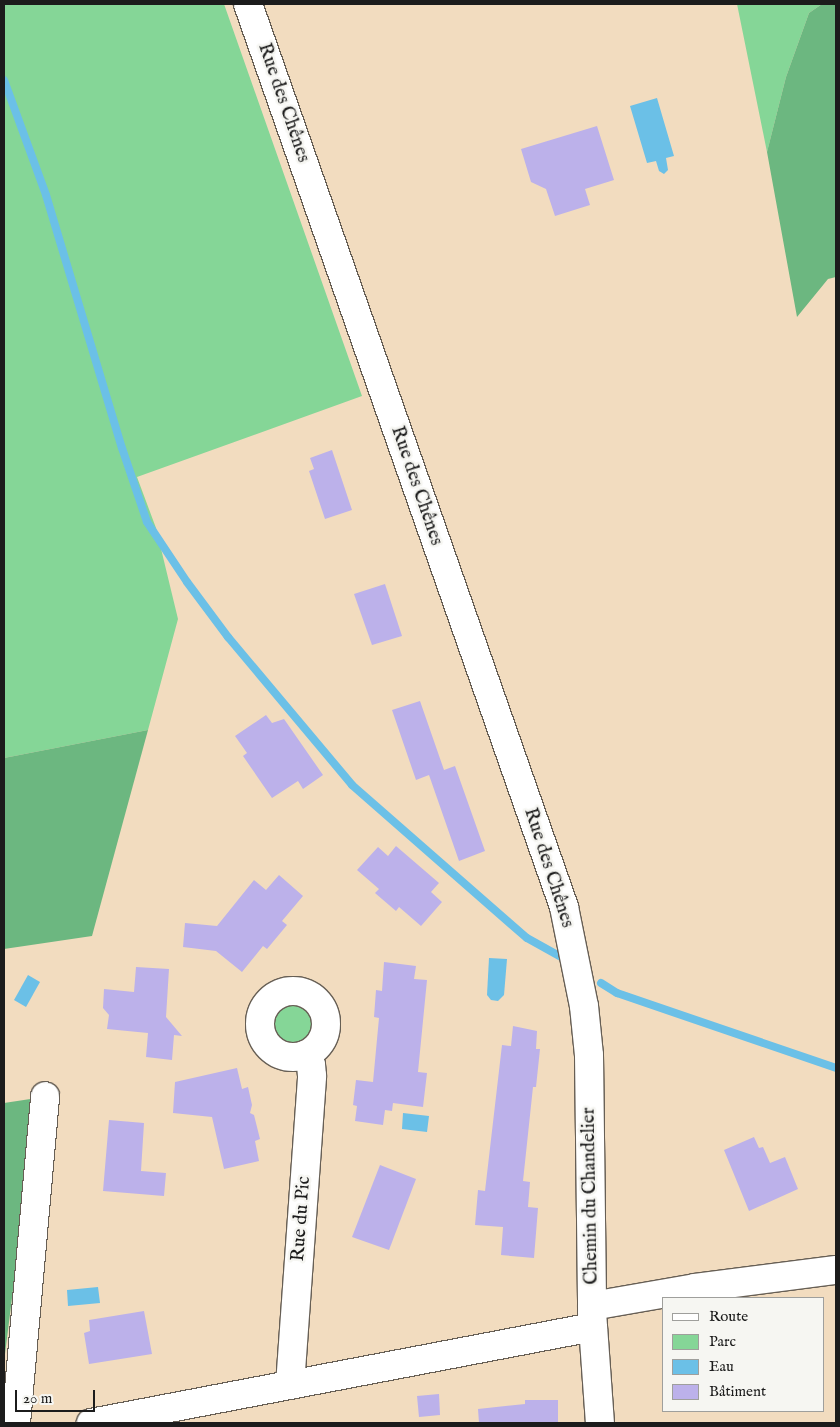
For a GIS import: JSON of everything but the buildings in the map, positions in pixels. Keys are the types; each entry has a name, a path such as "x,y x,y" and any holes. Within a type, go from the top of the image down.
{"street":[{"name":"Rue des Chênes","path":"248,4 564,906 576,970"},
{"name":"Chemin du Chandelier","path":"576,970 584,1006 589,1055 592,1316 600,1423"},
{"name":"Rue du Pic","path":"290,1385 312,1076 311,1065 305,1055"},
{"path":"16,1423 45,1096"},
{"path":"91,1423 290,1385 592,1316 695,1288 836,1270"}],"green space":[{"path":"4,4 224,4 362,396 137,477 156,528 178,619 148,730 4,758"},
{"path":"737,4 822,4 809,13 786,77 767,152"},
{"path":"822,4 836,4 836,277 828,279 797,317 767,152 786,77 809,13"},
{"path":"148,730 92,936 4,949 4,758"},
{"path":"299,1001 311,1007 316,1015 316,1033 311,1041 303,1046 289,1047 277,1041 272,1033 271,1019 277,1007 285,1002"},
{"path":"37,1098 4,1362 4,1103"}],"water":[{"path":"657,98 674,156 666,158 668,170 664,174 659,171 656,161 647,163 630,106"},
{"path":"489,958 507,959 504,995 498,1001 491,1000 487,995"},
{"path":"28,975 40,982 26,1007 14,1000"},
{"path":"403,1113 429,1116 427,1132 402,1129"},
{"path":"98,1287 100,1303 68,1306 67,1290"}],"waterway":[{"path":"4,80 46,195 122,448 147,522 187,582 228,637 352,785 527,938 560,956"},
{"path":"601,983 617,993 836,1068"}]}
